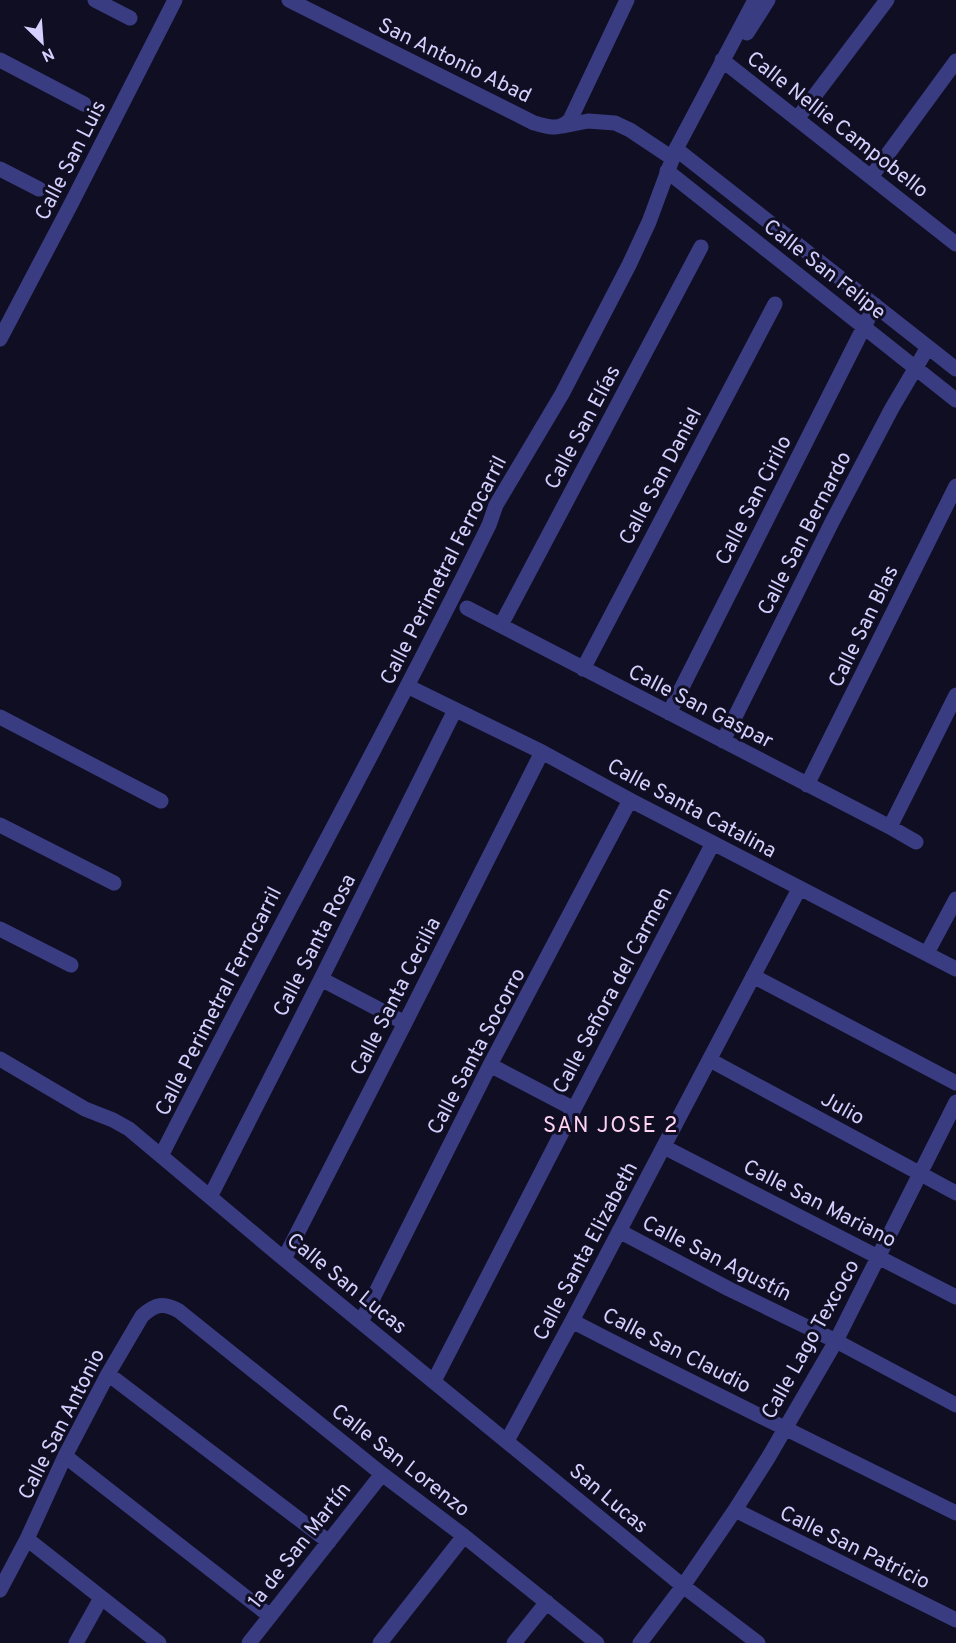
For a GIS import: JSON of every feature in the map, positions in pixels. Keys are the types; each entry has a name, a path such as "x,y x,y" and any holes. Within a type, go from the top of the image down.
{"street":[{"path":"95,0 130,18"},
{"name":"Calle San Luis","path":"0,339 175,0"},
{"name":"San Antonio Abad","path":"290,0 312,5 534,123 553,128 567,123 588,121 615,123 630,130 672,159"},
{"path":"567,123 627,0"},
{"name":"Calle Perimetral Ferrocarril","path":"161,1156 408,686 489,525 500,498 562,394 629,265 649,222 672,159 725,62 754,0"},
{"path":"725,62 768,0"},
{"path":"798,119 887,0"},
{"path":"0,60 84,104"},
{"path":"871,177 956,61"},
{"name":"Calle Nellie Campobello","path":"725,62 871,177 954,237"},
{"name":"Calle San Felipe","path":"672,159 874,305 956,369"},
{"name":"Calle San Felipe","path":"672,159 864,327 956,400"},
{"path":"0,169 39,189"},
{"name":"Calle San Elías","path":"501,625 701,247"},
{"name":"Calle San Daniel","path":"583,669 775,304"},
{"name":"Calle San Cirilo","path":"669,713 874,305"},
{"name":"Calle San Bernardo","path":"723,741 832,522 892,408 928,347"},
{"name":"Calle San Blas","path":"807,785 956,486"},
{"name":"Calle San Gaspar","path":"467,608 916,842"},
{"name":"Calle Santa Catalina","path":"408,686 542,752 799,889 956,969"},
{"path":"890,827 956,695"},
{"name":"Calle Santa Rosa","path":"210,1197 454,710"},
{"path":"0,717 161,801"},
{"name":"Calle Santa Cecilia","path":"284,1259 542,752"},
{"name":"Calle Santa Socorro","path":"361,1322 490,1065 630,800"},
{"path":"0,825 114,884"},
{"name":"Calle Señora del Carmen","path":"434,1381 713,843"},
{"name":"Calle Santa Elizabeth","path":"507,1442 799,889"},
{"path":"927,953 956,899"},
{"path":"0,929 71,965"},
{"path":"753,976 956,1083"},
{"path":"321,979 405,1023"},
{"name":"Julio","path":"710,1060 956,1193"},
{"name":"Calle San Lucas","path":"1,1062 84,1109 129,1129 507,1442"},
{"path":"490,1065 574,1109"},
{"name":"Calle Lago Texcoco","path":"640,1643 683,1586 735,1510 786,1428 836,1341 956,1102"},
{"name":"Calle San Mariano","path":"664,1147 956,1296"},
{"name":"Calle San Agustín","path":"619,1231 729,1289 836,1341 956,1405"},
{"name":"Calle San Antonio","path":"0,1590 27,1539 65,1456 108,1374 142,1316 150,1308 157,1306 171,1306 179,1311"},
{"name":"Calle San Lorenzo","path":"179,1311 597,1643"},
{"name":"Calle San Claudio","path":"572,1321 956,1513"},
{"path":"108,1374 329,1542"},
{"name":"San Lucas","path":"507,1442 683,1586 758,1643"},
{"path":"65,1456 270,1616"},
{"name":"1a de San Martín","path":"249,1643 382,1474"},
{"name":"Calle San Patricio","path":"735,1510 956,1620"},
{"path":"380,1643 464,1536"},
{"path":"27,1539 159,1643"},
{"path":"76,1643 100,1598"},
{"path":"514,1643 547,1602"}],"district":[{"name":"SAN JOSE 2","path":"611,1124"}]}
